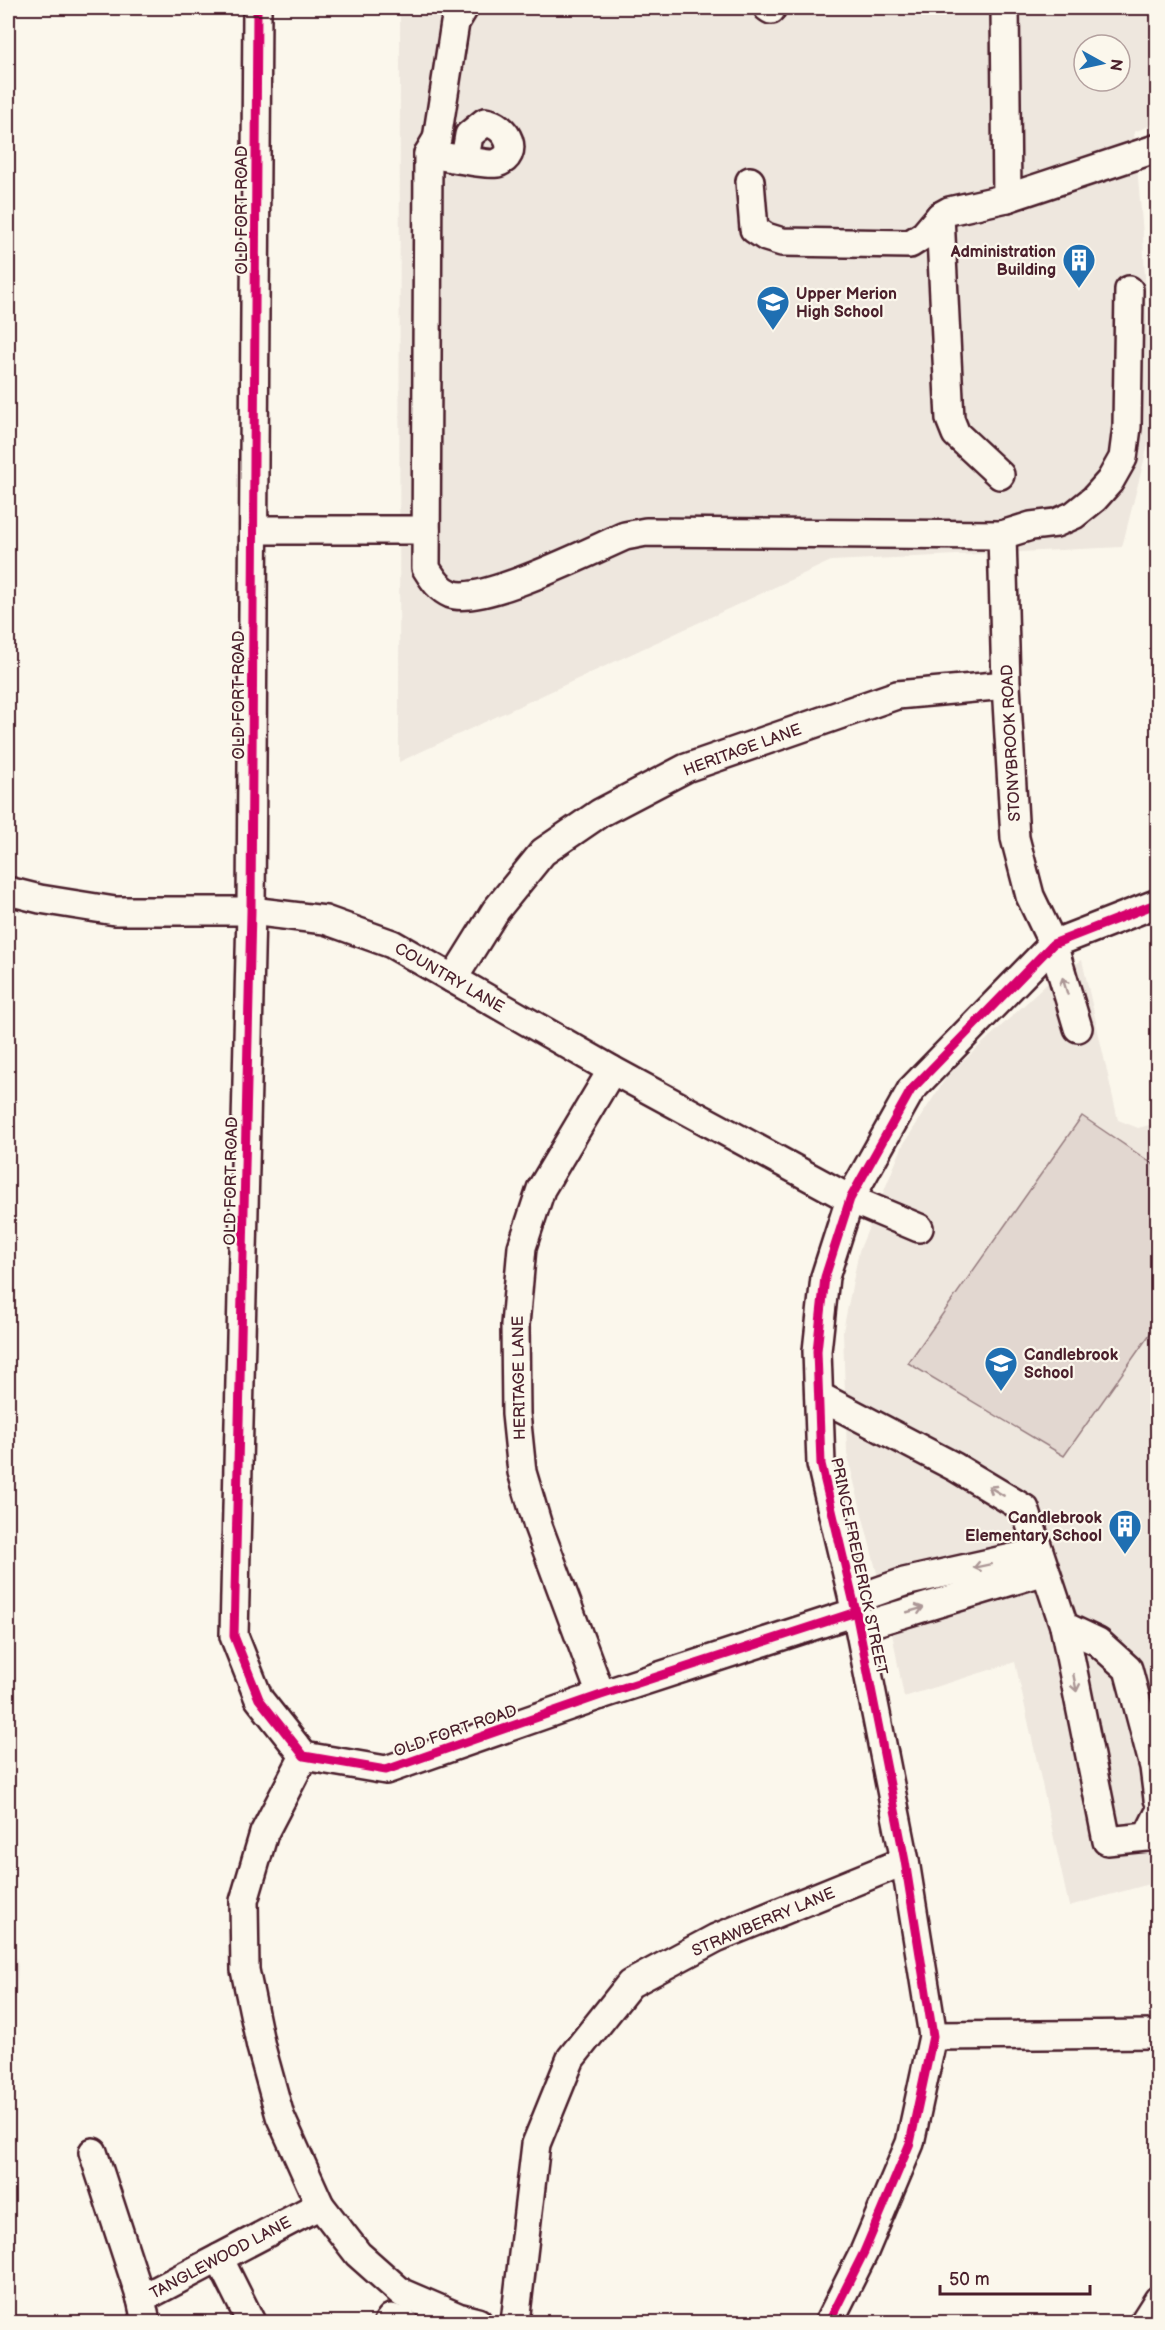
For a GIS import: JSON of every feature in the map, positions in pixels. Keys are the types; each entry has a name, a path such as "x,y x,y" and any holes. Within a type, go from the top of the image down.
{"street":[{"name":"OLD FORT ROAD","path":"257,8 251,911 234,1636 259,1699 304,1756 386,1770 601,1695 856,1613 1042,1562"},
{"path":"464,8 455,23 437,139 428,154 426,568 436,584 452,595 474,595 507,587 625,536 646,532 1002,535 1031,526 1056,522 1074,515 1094,499 1110,481 1123,458 1127,427 1129,290"},
{"path":"1005,8 1007,198"},
{"path":"750,181 754,229 766,237 782,242 910,243 924,235 940,216 949,211 1007,198 1158,148"},
{"path":"428,154 465,159"},
{"path":"940,216 950,419 956,434 1000,475"},
{"path":"254,530 426,530"},
{"name":"STONYBROOK ROAD","path":"1002,535 1006,685 1015,838 1030,896 1053,944 1078,1028"},
{"name":"HERITAGE LANE","path":"453,979 496,910 543,852 600,813 686,768 897,696 1006,685"},
{"name":"COUNTRY LANE","path":"8,891 40,899 115,911 251,911 325,920 392,944 612,1070 850,1199 919,1228"},
{"name":"PRINCE FREDERICK STREET","path":"829,2322 864,2252 910,2143 933,2036 905,1861 856,1613 821,1464 817,1351 825,1277 850,1199 911,1090 1053,944 1158,903"},
{"name":"HERITAGE LANE","path":"601,1695 538,1526 522,1472 516,1414 515,1325 522,1247 541,1188 612,1070"},
{"path":"819,1396 955,1467 1025,1509 1064,1626 1107,1841 1147,1837 1158,1815"},
{"path":"1064,1626 1098,1642 1128,1669 1154,1767 1158,1799"},
{"path":"304,1756 264,1833 244,1901 245,1970 261,2047 280,2116 320,2205 358,2254 424,2313 478,2322"},
{"name":"STRAWBERRY LANE","path":"514,2322 536,2144 571,2058 630,1984 716,1938 905,1861"},
{"path":"933,2036 1158,2034"},
{"path":"93,2152 144,2311"},
{"name":"TANGLEWOOD LANE","path":"144,2311 219,2258 320,2205"},
{"path":"219,2258 251,2322"},
{"path":"1144,2322 1158,2300"},
{"path":"388,2322 391,2318 404,2322"}],"shaded area":[{"name":"Upper Merion High School","path":"400,8 1157,8 1157,123 1134,132 1143,234 1152,429 1122,547 831,561 399,762"},
{"name":"Candlebrook School","path":"1082,960 1118,1120 1138,1128 1157,1123 1157,1882 1069,1906 1015,1662 904,1697 892,1633 847,1454 843,1331 859,1251 903,1145 947,1076 1048,983"},
{"path":"1082,1116 1157,1167 1157,1324 1064,1456 908,1363"},
{"path":"8,1923 18,1966 14,2023 8,2026"}],"cycle path":[{"path":"257,8 251,911 234,1636 259,1699 304,1756 386,1770 601,1695 856,1612"},
{"path":"829,2322 864,2252 910,2143 933,2036 905,1861 856,1612 821,1464 817,1351 825,1277 850,1199 911,1090 1053,944 1158,903"}],"place":[{"name":"Administration Building","path":"1079,289"},
{"name":"Upper Merion High School","path":"773,331"},
{"name":"Candlebrook School","path":"1001,1392"},
{"name":"Candlebrook Elementary School","path":"1125,1555"}]}
